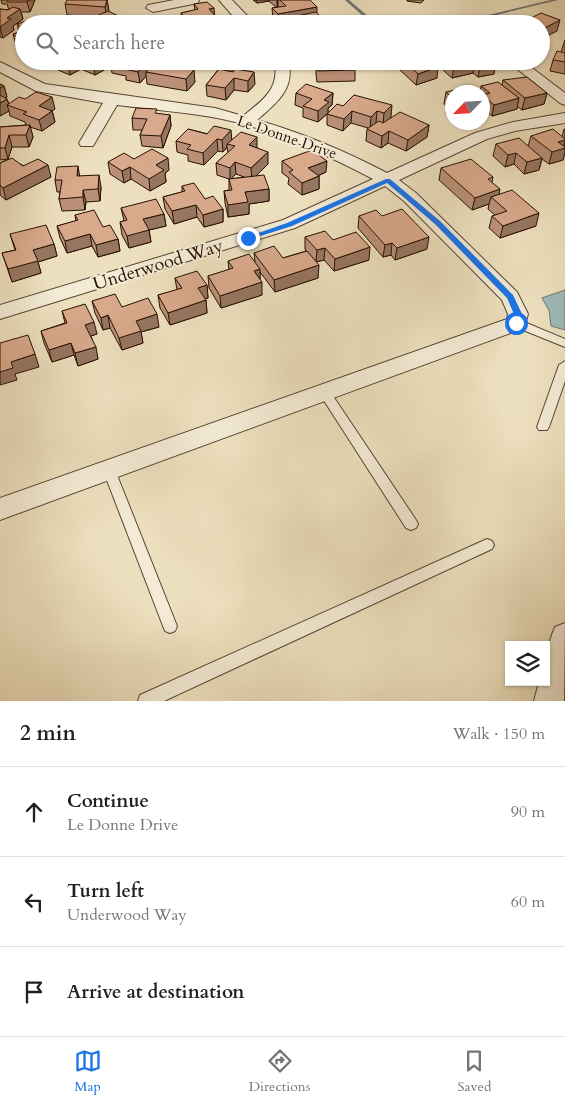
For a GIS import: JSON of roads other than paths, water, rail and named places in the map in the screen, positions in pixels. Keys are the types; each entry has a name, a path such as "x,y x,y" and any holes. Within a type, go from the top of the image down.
{"street":[{"path":"153,8 193,0"},
{"path":"225,0 239,15"},
{"name":"Le Donne Drive","path":"0,66 41,88 70,94 113,98 214,113 247,121 317,145 371,170 410,197 444,229 510,297 517,318"},
{"path":"247,121 276,96 281,88 283,70"},
{"path":"526,70 565,100"},
{"path":"87,143 113,98"},
{"name":"Underwood Way","path":"0,312 290,224 481,136 513,127 565,118"},
{"path":"0,509 326,393 517,318"},
{"path":"548,701 565,636"}],"lane":[{"path":"517,318 565,342"},
{"path":"544,428 565,365"},
{"path":"326,393 412,524"},
{"path":"109,470 170,626"},
{"path":"146,701 488,545"}],"water":[{"path":"565,290 565,330 551,326 549,310 542,298"}],"waterway":[{"path":"347,0 364,15"},
{"path":"492,15 556,0"}]}
